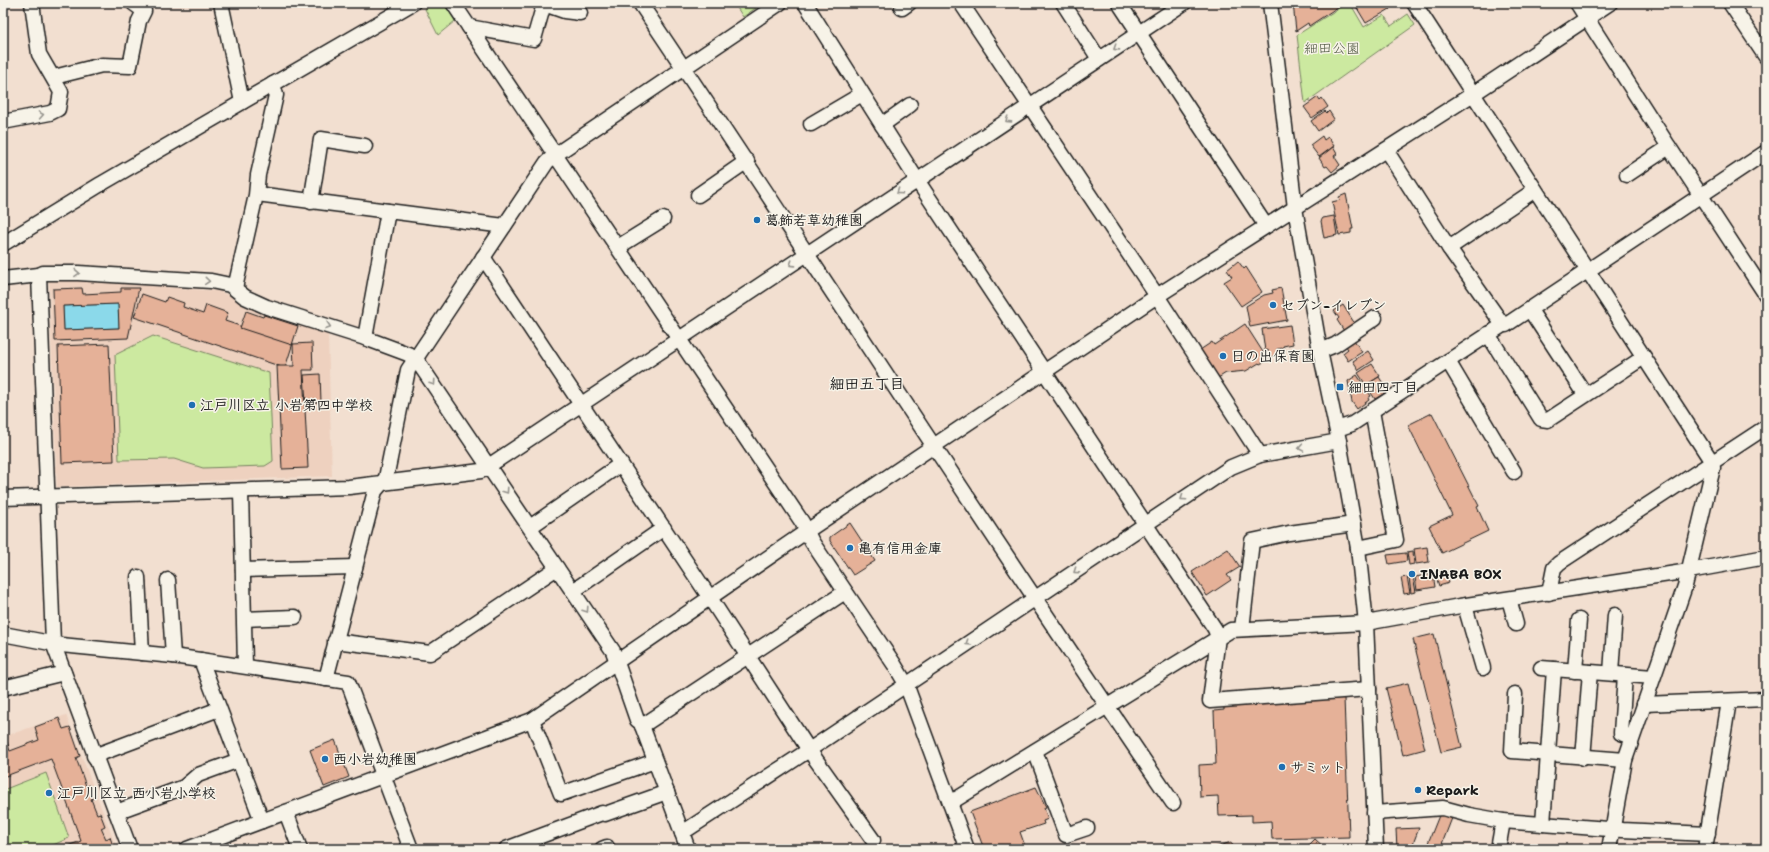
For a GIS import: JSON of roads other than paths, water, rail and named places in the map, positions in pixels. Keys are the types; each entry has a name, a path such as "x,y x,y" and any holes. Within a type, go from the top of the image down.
{"street":[{"path":"3,122 50,113 58,109 61,92 39,54 32,3"},
{"path":"54,78 102,65 130,66 139,21 144,11 133,3"},
{"path":"221,3 242,102"},
{"path":"3,244 101,184 413,3"},
{"path":"453,3 555,155 563,164 894,664 906,684 967,849"},
{"path":"640,3 808,253 932,447 1173,803"},
{"path":"326,679 375,491 384,481 408,370 504,226 547,162 555,155 780,3"},
{"path":"805,3 917,180 1046,372 1215,629 1218,637 1210,701 1369,689"},
{"path":"960,3 1157,296 1260,455"},
{"path":"1063,3 1099,59"},
{"path":"1119,3 1266,226"},
{"path":"3,498 349,487 384,481 481,471 1184,3"},
{"path":"1270,3 1295,208 1320,351 1338,435 1358,548 1366,623 1376,849"},
{"path":"1414,3 1712,462 1713,468 1689,571 1625,760 1609,849"},
{"path":"1577,3 1700,195 1766,294"},
{"path":"187,849 383,777 532,720 807,531 1046,372 1157,296 1473,94 1610,3"},
{"path":"1730,3 1766,58"},
{"path":"469,27 534,39 544,4 564,11 580,13"},
{"path":"234,288 257,194 258,175 276,96 273,84"},
{"path":"811,124 862,94"},
{"path":"882,125 910,106"},
{"path":"310,202 321,139 365,146"},
{"path":"1627,175 1669,147"},
{"path":"1386,150 1449,248 1503,325"},
{"path":"682,833 809,750 1231,467 1260,455 1338,435 1349,426 1488,334 1530,310 1766,152"},
{"path":"698,195 746,161"},
{"path":"1449,248 1535,190"},
{"path":"257,194 504,226"},
{"path":"365,338 388,211"},
{"path":"618,247 663,219"},
{"path":"483,258 664,528 809,750 873,840"},
{"path":"3,279 39,275 43,273 78,273 211,281 230,285 245,296 267,307 365,338 408,354 416,359 613,651 637,720 642,726 688,849"},
{"path":"39,275 53,643 130,849"},
{"path":"1530,310 1585,394"},
{"path":"1320,351 1335,345 1376,318"},
{"path":"1488,334 1541,419 1548,420 1585,394 1592,392 1644,357"},
{"path":"1448,361 1514,472"},
{"path":"1358,548 1396,540 1372,411"},
{"path":"1549,593 1554,568 1559,563 1766,427"},
{"path":"530,527 621,464"},
{"path":"241,491 245,666"},
{"path":"1242,629 1252,541 1289,533 1354,524"},
{"path":"573,591 664,528"},
{"path":"950,803 1231,630 1366,623 1689,571 1766,557"},
{"path":"243,570 355,566"},
{"path":"335,641 430,653 557,568"},
{"path":"138,577 142,653"},
{"path":"168,580 173,656"},
{"path":"642,726 845,592"},
{"path":"1510,599 1516,624"},
{"path":"1465,606 1483,668"},
{"path":"1615,615 1621,733 1632,737"},
{"path":"245,619 295,618"},
{"path":"1575,671 1579,620"},
{"path":"3,634 53,643 173,656 348,682 411,849"},
{"path":"201,660 262,821"},
{"path":"1543,824 1548,755 1548,669 1653,677"},
{"path":"1584,758 1590,672"},
{"path":"3,688 64,674"},
{"path":"1515,694 1512,751 1584,758 1625,760"},
{"path":"1644,704 1766,699"},
{"path":"1706,849 1729,701"},
{"path":"94,756 219,709"},
{"path":"532,720 561,794 655,761"},
{"path":"1035,751 1066,835 1087,828"},
{"path":"116,812 184,787 198,775 239,760"},
{"path":"506,849 602,813 605,814 667,792"},
{"path":"1374,813 1443,808 1502,823 1708,834"},
{"path":"286,812 300,849"},
{"path":"1498,849 1502,823"},
{"path":"602,849 607,847 608,849"}],"water":[{"path":"118,304 119,328 64,330 63,306"}],"place":[{"name":"葛飾若草幼稚園","path":"757,220"},
{"name":"セブン-イレブン","path":"1273,305"},
{"name":"日の出保育園","path":"1223,356"},
{"name":"細田四丁目","path":"1340,387"},
{"name":"江戸川区立 小岩第四中学校","path":"192,405"},
{"name":"亀有信用金庫","path":"850,548"},
{"name":"INABA BOX","path":"1412,574"},
{"name":"西小岩幼稚園","path":"325,759"},
{"name":"サミット","path":"1282,767"},
{"name":"Repark","path":"1418,790"},
{"name":"江戸川区立 西小岩小学校","path":"49,793"}],"district":[{"name":"細田五丁目","path":"867,384"}],"park label":[{"name":"細田公園","path":"1332,48"}]}
